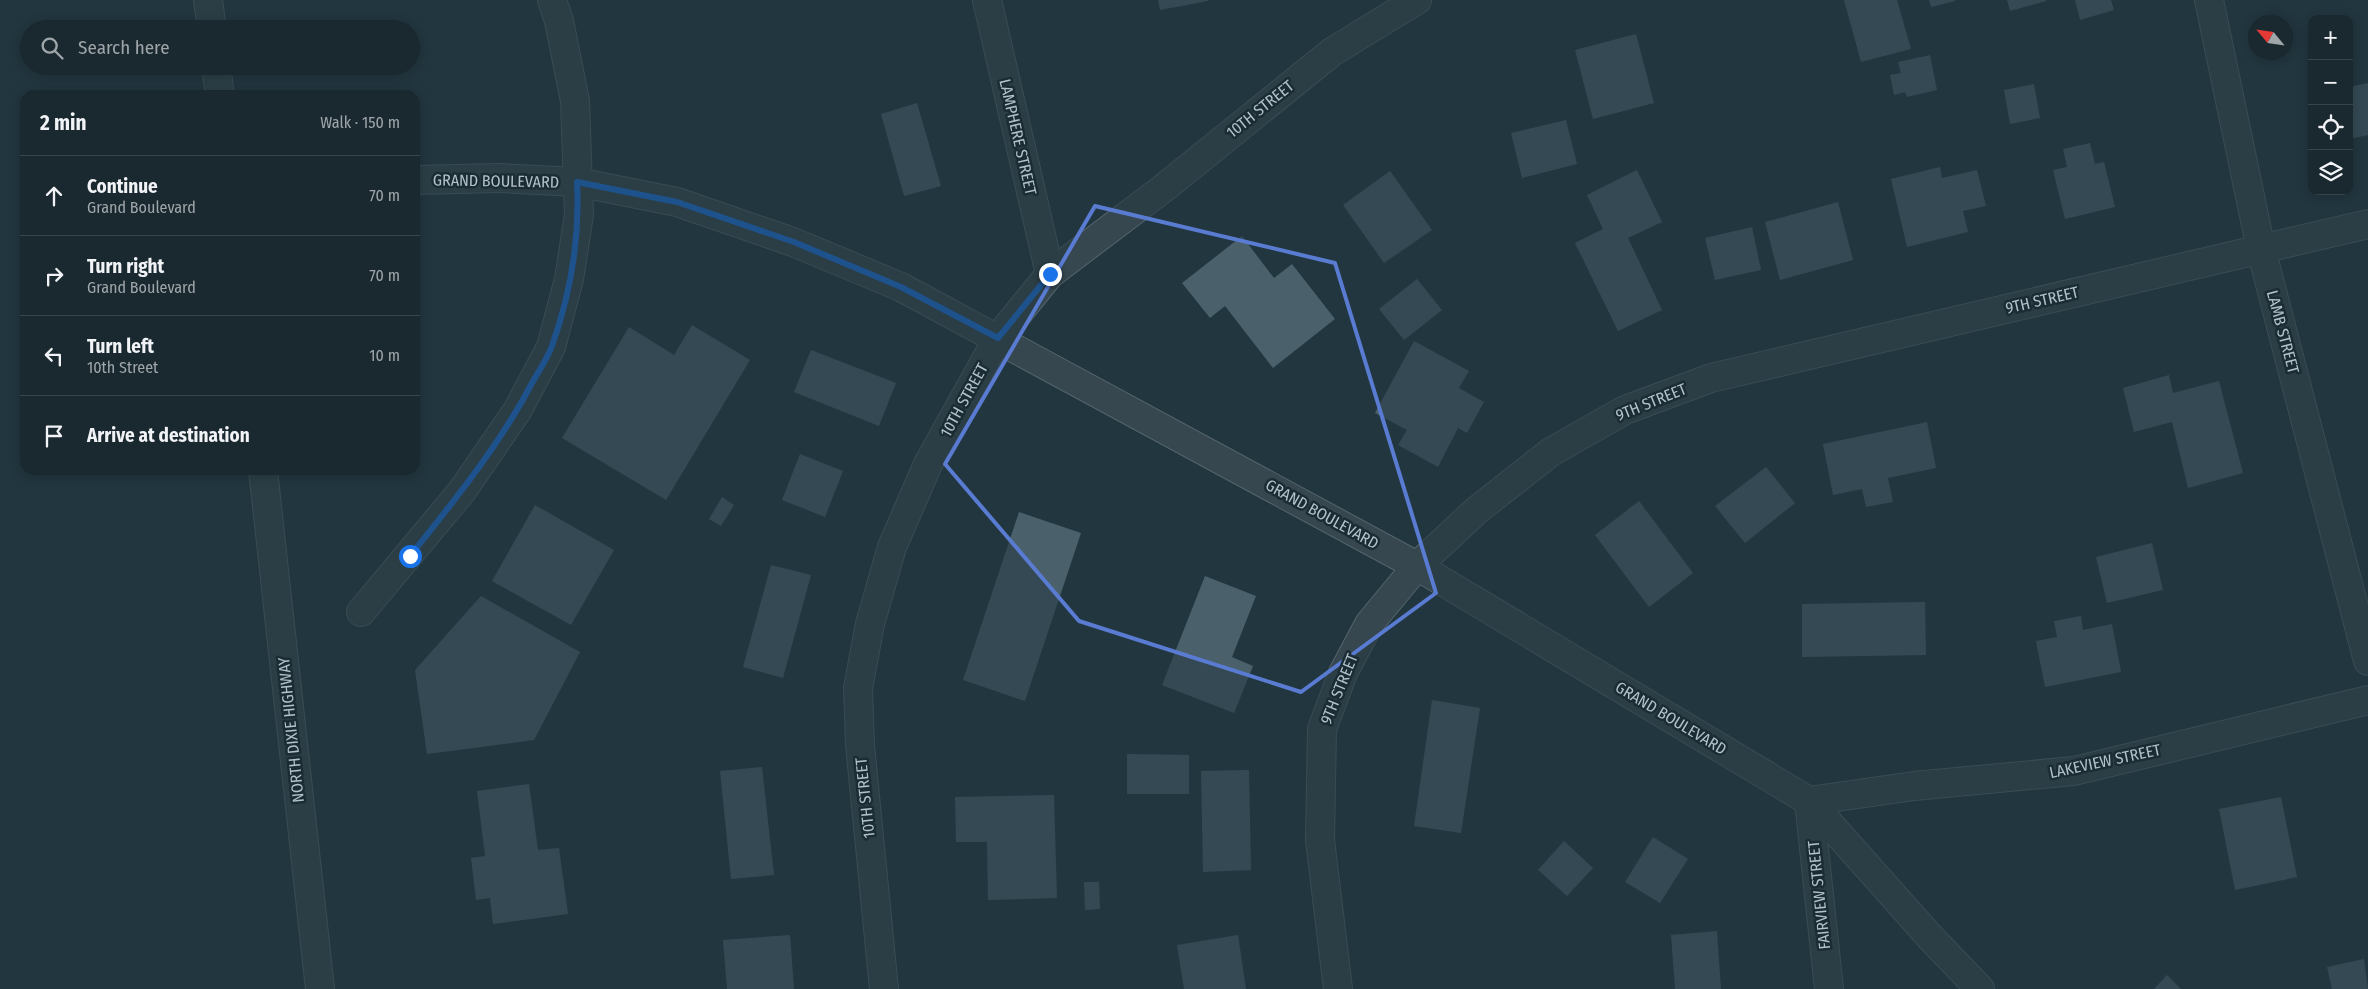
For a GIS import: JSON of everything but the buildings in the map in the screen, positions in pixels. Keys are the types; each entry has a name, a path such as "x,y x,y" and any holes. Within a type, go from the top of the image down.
{"street":[{"path":"208,0 211,20"},
{"name":"GRAND BOULEVARD","path":"360,612 462,491 517,411 551,347 569,279 579,215 575,101 559,20 552,0"},
{"name":"LAMPHERE STREET","path":"987,0 1050,274"},
{"name":"10TH STREET","path":"884,989 860,745 858,688 870,624 892,547 928,464 998,338 1050,274 1164,187 1332,52 1417,0"},
{"name":"LAMB STREET","path":"2209,0 2261,249 2368,661"},
{"path":"217,75 219,90"},
{"name":"GRAND BOULEVARD","path":"420,180 499,178 577,182 677,202 794,242 901,287 1417,566 1809,800 1930,937 1980,989"},
{"name":"9TH STREET","path":"1338,989 1320,840 1322,729 1343,673 1369,624 1417,566 1477,510 1551,452 1625,410 1711,378 2368,224"},
{"name":"NORTH DIXIE HIGHWAY","path":"264,475 320,989"},
{"name":"LAKEVIEW STREET","path":"1809,800 1914,786 2074,771 2368,700"},
{"name":"FAIRVIEW STREET","path":"1809,800 1829,989"}],"highlighted area":[{"path":"1095,206 1335,263 1436,593 1301,692 1079,621 945,464"}],"route":[{"path":"410,556 462,491 517,411 551,347 569,279 579,215 577,182 677,202 794,242 901,287 998,338 1050,274"}]}
